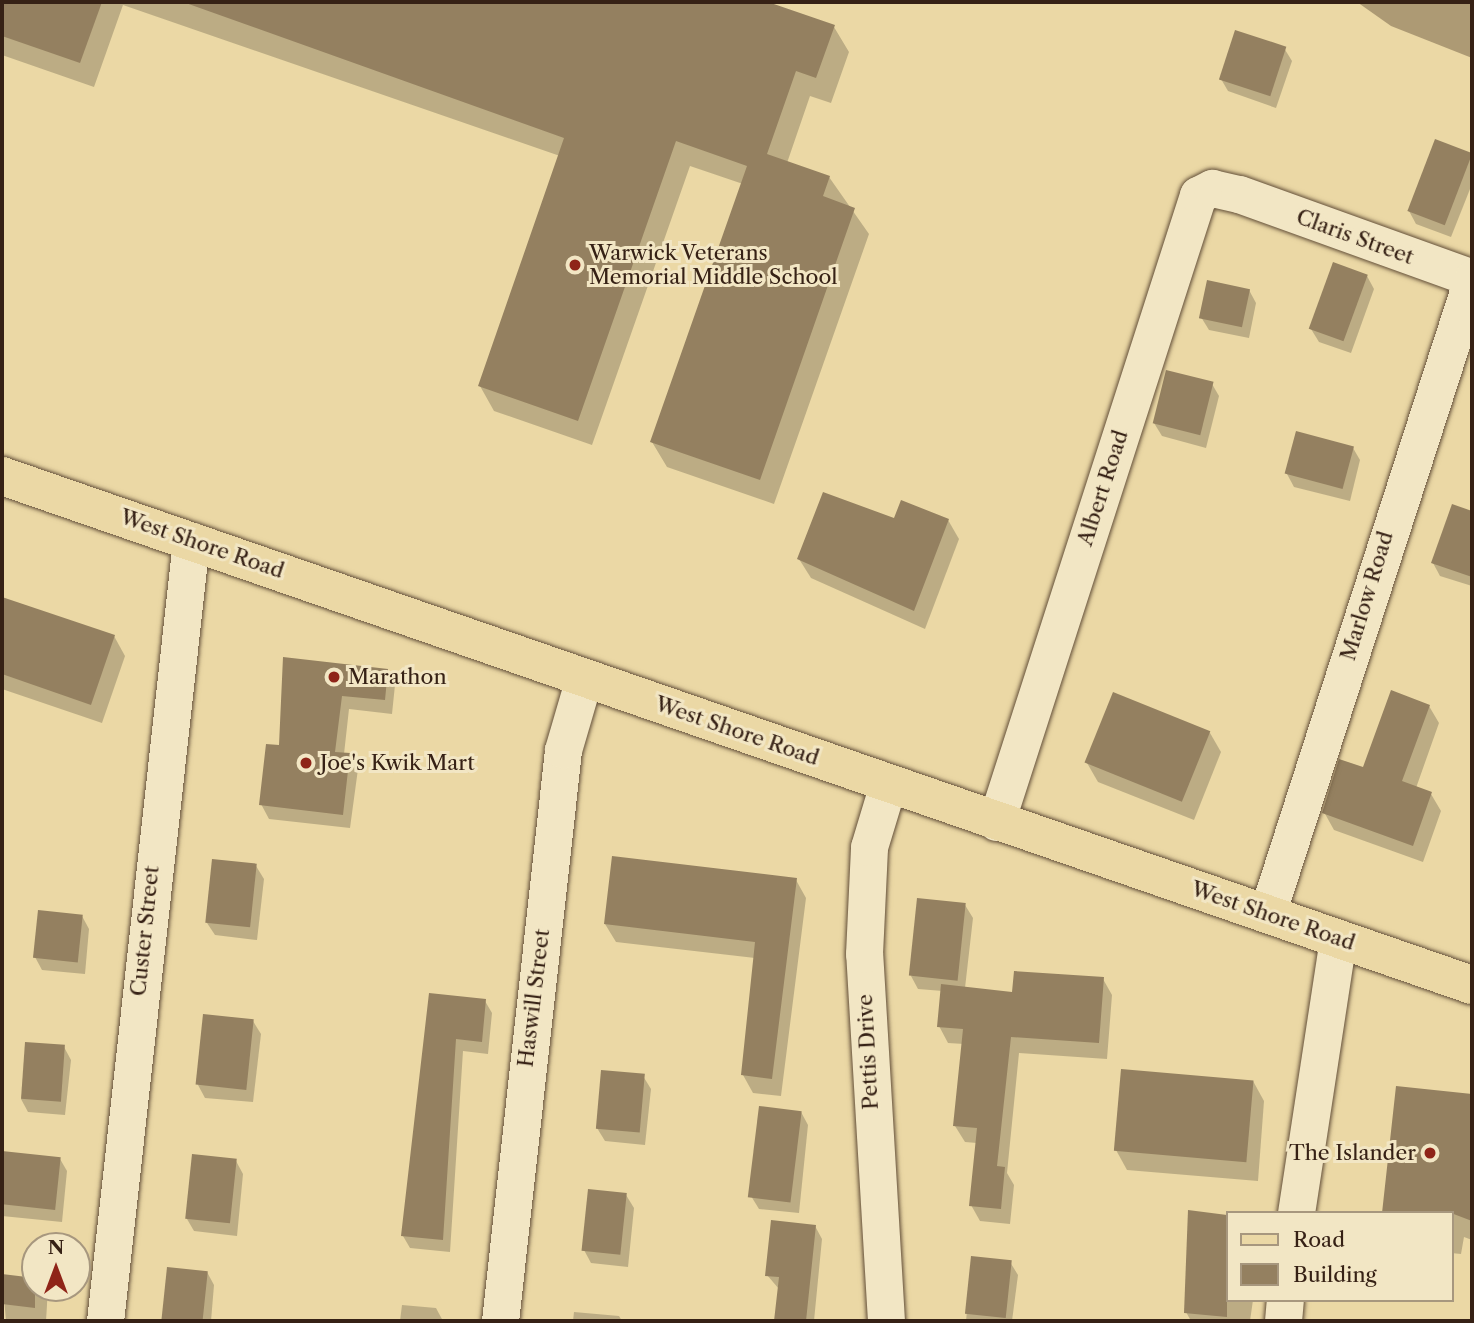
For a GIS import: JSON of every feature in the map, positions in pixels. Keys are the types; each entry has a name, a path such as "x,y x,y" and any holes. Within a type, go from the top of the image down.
{"main road":[{"name":"West Shore Road","path":"2,476 1472,985"}],"street":[{"name":"Albert Road","path":"996,822 1198,195 1212,188 1239,194"},
{"name":"Claris Street","path":"1239,194 1472,279"},
{"name":"Marlow Road","path":"1268,914 1472,279"},
{"name":"Custer Street","path":"105,1321 191,541"},
{"name":"Haswill Street","path":"500,1321 562,761 584,678"},
{"name":"Pettis Drive","path":"887,1321 864,954 869,847 888,784"},
{"path":"1296,1211 1338,939"},
{"path":"1283,1321 1285,1302"}],"shaded area":[{"path":"1357,2 1472,2 1472,58 1391,26"}],"building":[{"path":"2,2 102,2 80,63 2,36"},
{"path":"183,2 768,2 835,25 816,78 796,71 767,154 830,176 823,196 855,208 760,480 650,442 747,166 676,141 578,421 478,386 564,138"},
{"path":"1235,30 1286,47 1270,96 1219,79"},
{"path":"1435,139 1472,153 1445,225 1407,211"},
{"path":"1333,262 1368,275 1343,341 1309,329"},
{"path":"1207,280 1250,289 1242,327 1199,318"},
{"path":"1166,370 1214,382 1200,435 1153,423"},
{"path":"1296,431 1354,447 1343,489 1285,474"},
{"path":"823,492 894,518 901,500 949,519 914,611 797,559"},
{"path":"1452,504 1472,511 1472,577 1431,563"},
{"path":"2,597 115,635 91,705 2,674"},
{"path":"283,657 388,669 385,700 342,696 335,752 350,753 343,815 259,805 266,744 279,745"},
{"path":"1391,690 1430,705 1402,781 1432,792 1413,846 1322,813 1339,759 1363,767"},
{"path":"1113,692 1210,731 1182,802 1085,762"},
{"path":"612,856 797,878 772,1079 741,1075 755,942 604,924"},
{"path":"212,859 257,864 250,927 205,923"},
{"path":"917,898 966,903 958,981 909,976"},
{"path":"38,910 83,915 78,962 33,958"},
{"path":"1014,971 1104,977 1099,1043 1011,1037 997,1166 1005,1167 1001,1209 969,1206 977,1128 953,1126 963,1029 937,1027 941,984 1012,992"},
{"path":"429,993 486,999 482,1042 456,1039 443,1240 401,1236"},
{"path":"203,1014 254,1019 246,1090 196,1085"},
{"path":"25,1042 65,1045 61,1102 21,1099"},
{"path":"1121,1069 1253,1081 1246,1162 1114,1151"},
{"path":"601,1070 645,1074 640,1133 596,1129"},
{"name":"The Islander","path":"1396,1086 1472,1094 1472,1221 1453,1214 1453,1211 1382,1211"},
{"path":"759,1106 802,1111 790,1203 748,1197"},
{"path":"2,1151 61,1157 55,1210 2,1204"},
{"path":"192,1154 237,1159 230,1223 185,1219"},
{"path":"588,1189 627,1193 620,1255 582,1251"},
{"path":"1188,1210 1226,1215 1227,1317 1184,1313"},
{"path":"771,1220 816,1225 806,1321 774,1321 779,1277 765,1276"},
{"path":"971,1256 1012,1260 1006,1318 965,1314"},
{"path":"167,1267 208,1271 203,1321 161,1321"},
{"path":"2,1274 21,1276 21,1302 35,1302 35,1308 2,1304"}],"place":[{"name":"Warwick Veterans Memorial Middle School","path":"575,265"},
{"name":"Marathon","path":"334,677"},
{"name":"Joe's Kwik Mart","path":"306,763"},
{"name":"The Islander","path":"1430,1153"}]}
